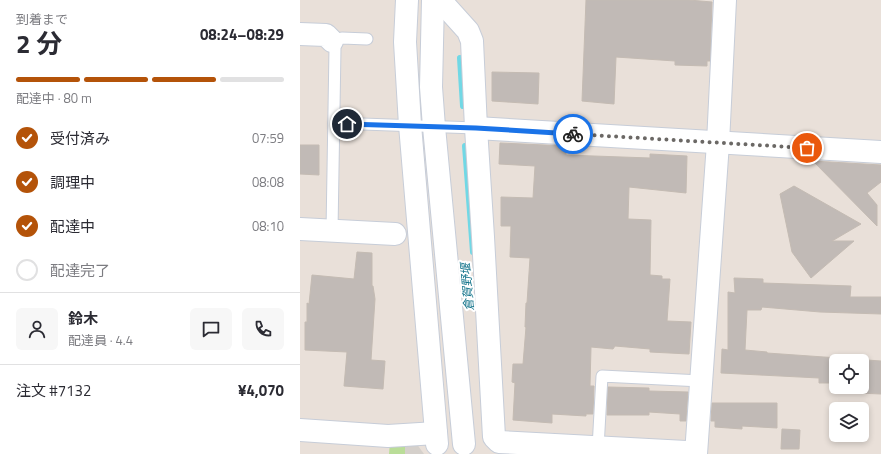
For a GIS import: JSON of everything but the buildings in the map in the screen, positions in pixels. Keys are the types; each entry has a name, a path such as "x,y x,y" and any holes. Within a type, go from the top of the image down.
{"street":[{"path":"300,430 388,436 437,444 410,125 405,42 407,0"},
{"path":"433,0 432,87 434,127 464,449"},
{"path":"440,0 468,31 472,41 494,437 499,442 686,452 696,454 718,143 725,0"},
{"path":"300,34 326,35 332,41"},
{"path":"476,128 881,152"},
{"path":"300,229 395,234"}],"lane":[{"path":"332,231 335,48 332,41 342,38 367,39"},
{"path":"334,123 476,128"},
{"path":"598,448 602,376 701,381"}],"green space":[{"path":"390,442 405,443 405,454 389,454"}],"shaded area":[{"path":"405,443 416,443 424,454 405,454"}],"waterway":[{"name":"倉賀野堰","path":"460,58 463,106"},
{"name":"倉賀野堰","path":"465,146 473,252"}],"way so far":[{"path":"573,134 807,148"}],"route":[{"path":"347,124 410,125 573,134"}]}
